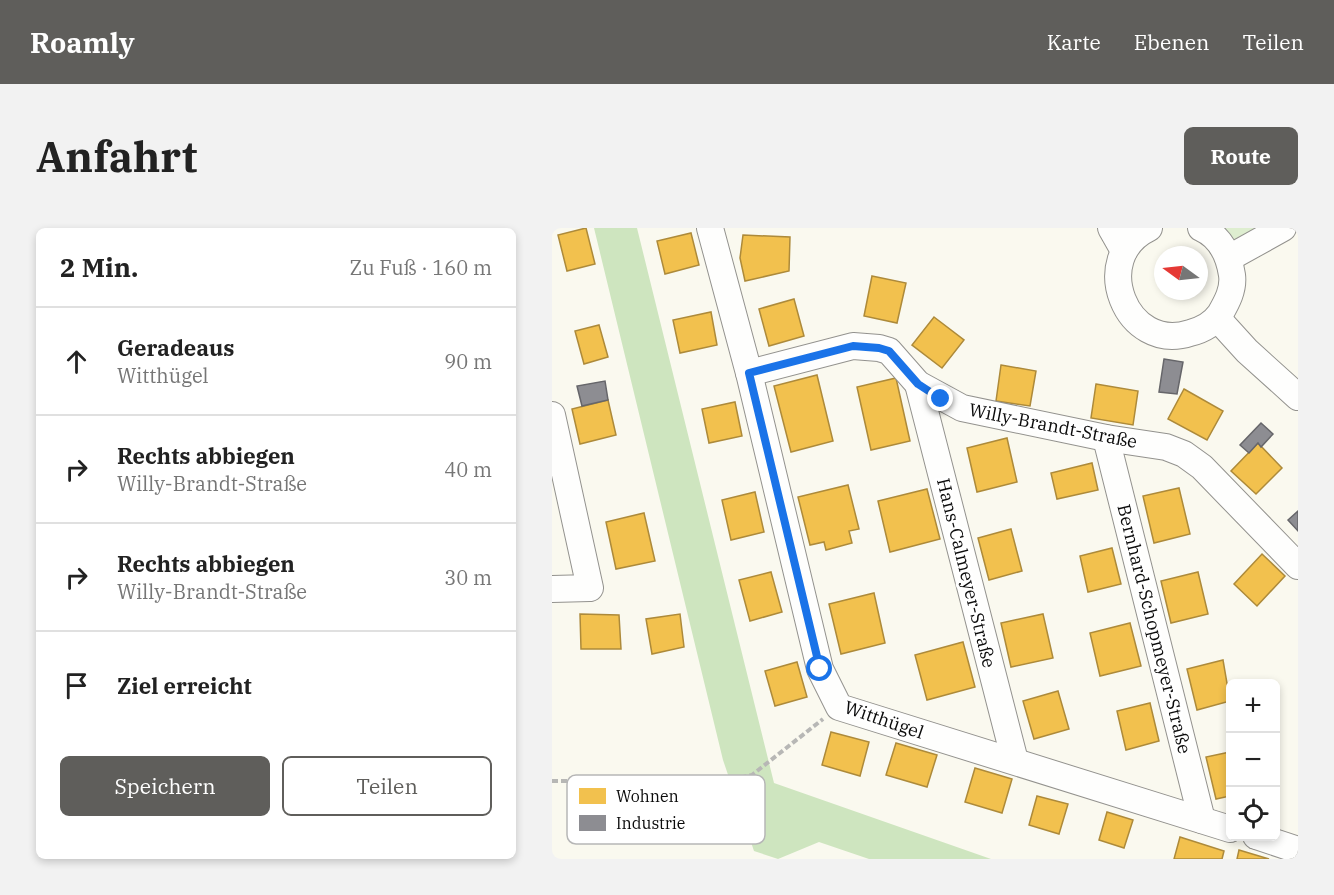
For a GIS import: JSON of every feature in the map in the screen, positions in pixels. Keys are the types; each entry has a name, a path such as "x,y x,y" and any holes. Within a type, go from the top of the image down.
{"street":[{"name":"Witthügel","path":"710,228 749,373 820,669 838,707 1226,827"},
{"path":"1111,228 1136,235 1117,271 1118,292 1129,314 1144,328 1163,335 1183,336 1210,324 1229,300 1233,279 1229,258 1220,242 1201,228"},
{"path":"1229,258 1283,228"},
{"path":"1210,324 1248,351 1298,397"},
{"name":"Willy-Brandt-Straße","path":"749,373 853,346 865,346 889,351 918,384 941,399 971,411 1106,438 1166,447 1184,454 1202,467 1298,566"},
{"name":"Hans-Calmeyer-Straße","path":"918,384 1015,761"},
{"path":"552,415 590,588 552,589"},
{"name":"Bernhard-Schopmeyer-Straße","path":"1106,438 1202,820"},
{"path":"1269,841 1298,850"}],"path":[{"path":"752,775 838,707"},
{"path":"552,781 567,781"}],"green space":[{"path":"594,228 637,228 774,783 991,859 869,859 819,842 778,859 754,851 752,844 765,844 765,775 728,775"},
{"path":"1201,228 1283,228 1229,258"}],"building: Wohnen":[{"path":"586,228 595,264 567,271 558,235"},
{"path":"691,233 699,265 665,274 657,241"},
{"path":"743,235 790,237 789,271 745,281 740,258"},
{"path":"872,276 906,283 897,323 864,316"},
{"path":"794,299 804,336 769,346 759,309"},
{"path":"711,312 717,345 680,353 673,320"},
{"path":"934,317 964,340 942,368 912,345"},
{"path":"599,325 608,357 584,364 575,331"},
{"path":"1001,365 1036,371 1030,406 996,401"},
{"path":"817,375 833,441 791,452 774,386"},
{"path":"896,378 910,441 871,450 857,387"},
{"path":"1096,384 1138,391 1133,425 1091,418"},
{"path":"1184,389 1223,411 1207,440 1168,419"},
{"path":"608,400 616,435 580,444 572,409"},
{"path":"735,402 742,436 709,443 702,409"},
{"path":"1007,438 1017,482 977,492 967,448"},
{"path":"1258,443 1282,468 1256,494 1231,471"},
{"path":"1092,463 1098,490 1057,499 1051,473"},
{"path":"848,485 859,529 849,531 852,543 826,550 824,542 810,545 798,497"},
{"path":"1179,488 1190,534 1154,543 1143,496"},
{"path":"927,489 940,539 890,552 878,501"},
{"path":"755,492 764,532 731,540 722,500"},
{"path":"644,513 655,561 616,569 606,522"},
{"path":"1011,529 1022,571 989,580 978,538"},
{"path":"1112,548 1121,584 1088,592 1080,556"},
{"path":"1262,554 1285,576 1257,606 1234,584"},
{"path":"771,572 782,612 750,621 739,580"},
{"path":"1198,572 1208,614 1171,623 1161,581"},
{"path":"874,593 885,643 841,654 829,604"},
{"path":"580,614 619,615 621,649 581,649"},
{"path":"680,614 684,647 652,654 646,619"},
{"path":"1043,614 1053,658 1011,667 1001,623"},
{"path":"1130,623 1141,666 1100,676 1090,633"},
{"path":"963,642 975,687 927,700 915,655"},
{"path":"1223,660 1226,679 1226,702 1197,710 1187,669"},
{"path":"797,662 807,697 775,706 765,671"},
{"path":"1058,691 1069,729 1034,739 1023,701"},
{"path":"1150,703 1159,741 1126,750 1117,711"},
{"path":"831,732 869,742 860,776 822,765"},
{"path":"896,743 937,755 927,787 886,775"},
{"path":"1226,753 1226,797 1216,799 1206,757"},
{"path":"975,768 1012,779 1002,813 965,802"},
{"path":"1037,796 1068,804 1059,834 1029,825"},
{"path":"1107,812 1133,820 1124,848 1099,840"},
{"path":"1180,837 1224,851 1222,859 1174,859"},
{"path":"1239,850 1269,859 1237,859"}],"building: Industrie":[{"path":"1164,359 1183,362 1177,394 1159,392"},
{"path":"605,381 608,400 582,406 577,386"},
{"path":"1261,423 1273,434 1261,447 1258,443 1249,453 1240,445"},
{"path":"1298,511 1298,531 1288,520"}],"route":[{"path":"820,669 749,373 853,346 865,346 889,351 918,384 941,399"}]}
